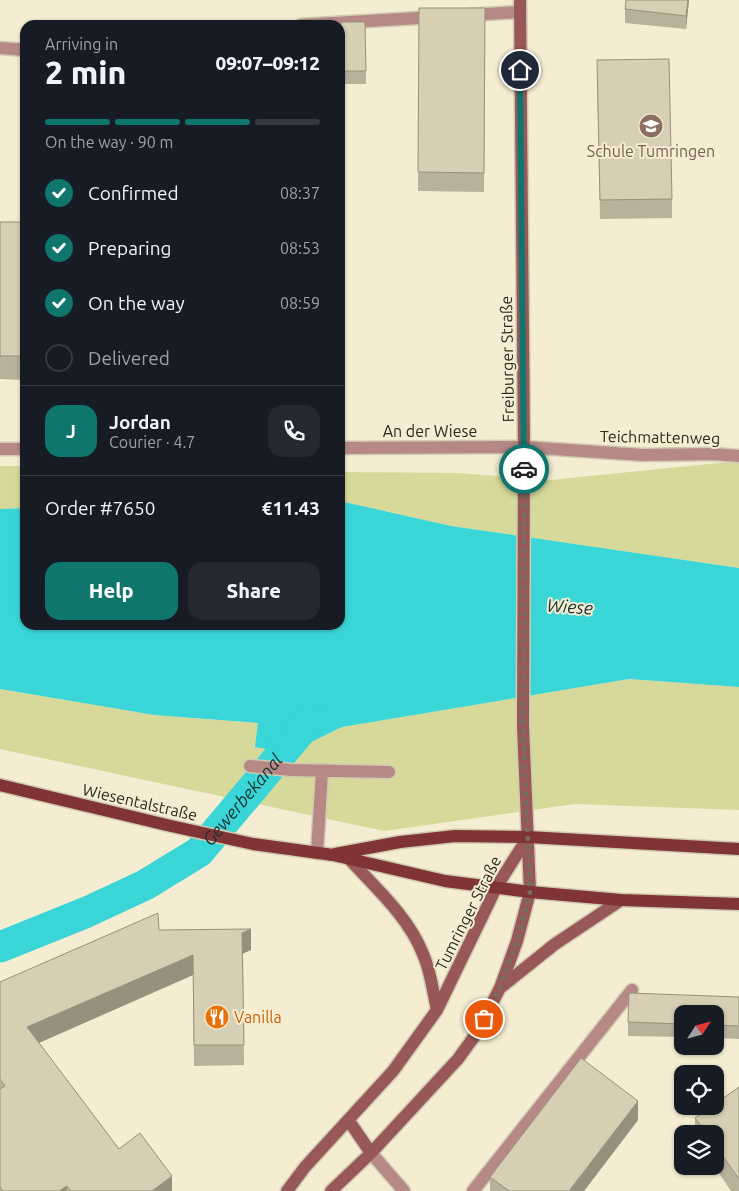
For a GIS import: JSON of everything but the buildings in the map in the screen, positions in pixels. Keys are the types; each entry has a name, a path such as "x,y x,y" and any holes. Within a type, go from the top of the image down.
{"main road":[{"name":"Freiburger Straße","path":"520,6 524,447 523,726 528,837"},
{"name":"Wiesentalstraße","path":"0,785 253,844 333,855"},
{"path":"333,855 400,842 455,836 528,837 739,849"},
{"path":"331,1191 371,1153 458,1058 476,1034 500,988 517,941 530,892 528,837"},
{"name":"Tumringer Straße","path":"287,1191 305,1168 393,1072 436,1010 497,886 528,837"},
{"path":"333,855 445,880 530,892 621,900 739,904"},
{"path":"351,860 397,912 416,940 430,972 436,1010"},
{"path":"500,988 554,944 621,900"},
{"path":"349,1121 371,1153"}],"street":[{"path":"345,22 449,16 520,6"},
{"path":"0,48 20,50"},
{"name":"An der Wiese","path":"345,448 524,447 580,452"},
{"path":"0,449 20,449"},
{"name":"Teichmattenweg","path":"580,452 739,456"},
{"path":"250,766 291,770 389,772"},
{"path":"317,853 322,771"},
{"path":"473,1191 632,990"},
{"path":"371,1153 404,1191"}],"green space":[{"path":"739,461 739,568 451,526 345,502 345,472 458,473 550,480"},
{"path":"0,466 20,466 20,508 0,509"},
{"path":"629,679 739,687 739,810 575,804 384,831 0,749 0,689 154,715 259,723 307,744 342,727"}],"water":[{"name":"Wiese","path":"345,502 451,526 739,568 739,687 629,679 342,727 307,744 300,755 255,747 258,723 154,715 0,689 0,509 20,508 20,630 345,630"}],"waterway":[{"name":"Gewerbekanal","path":"0,947 87,912 145,885 199,852 310,720"}],"way so far":[{"path":"484,1019 500,988 517,941 530,892 523,726 524,469"}],"place":[{"name":"Schule Tumringen","path":"651,126"},
{"name":"Vanilla","path":"217,1017"}],"route":[{"path":"520,70 524,469"}]}
